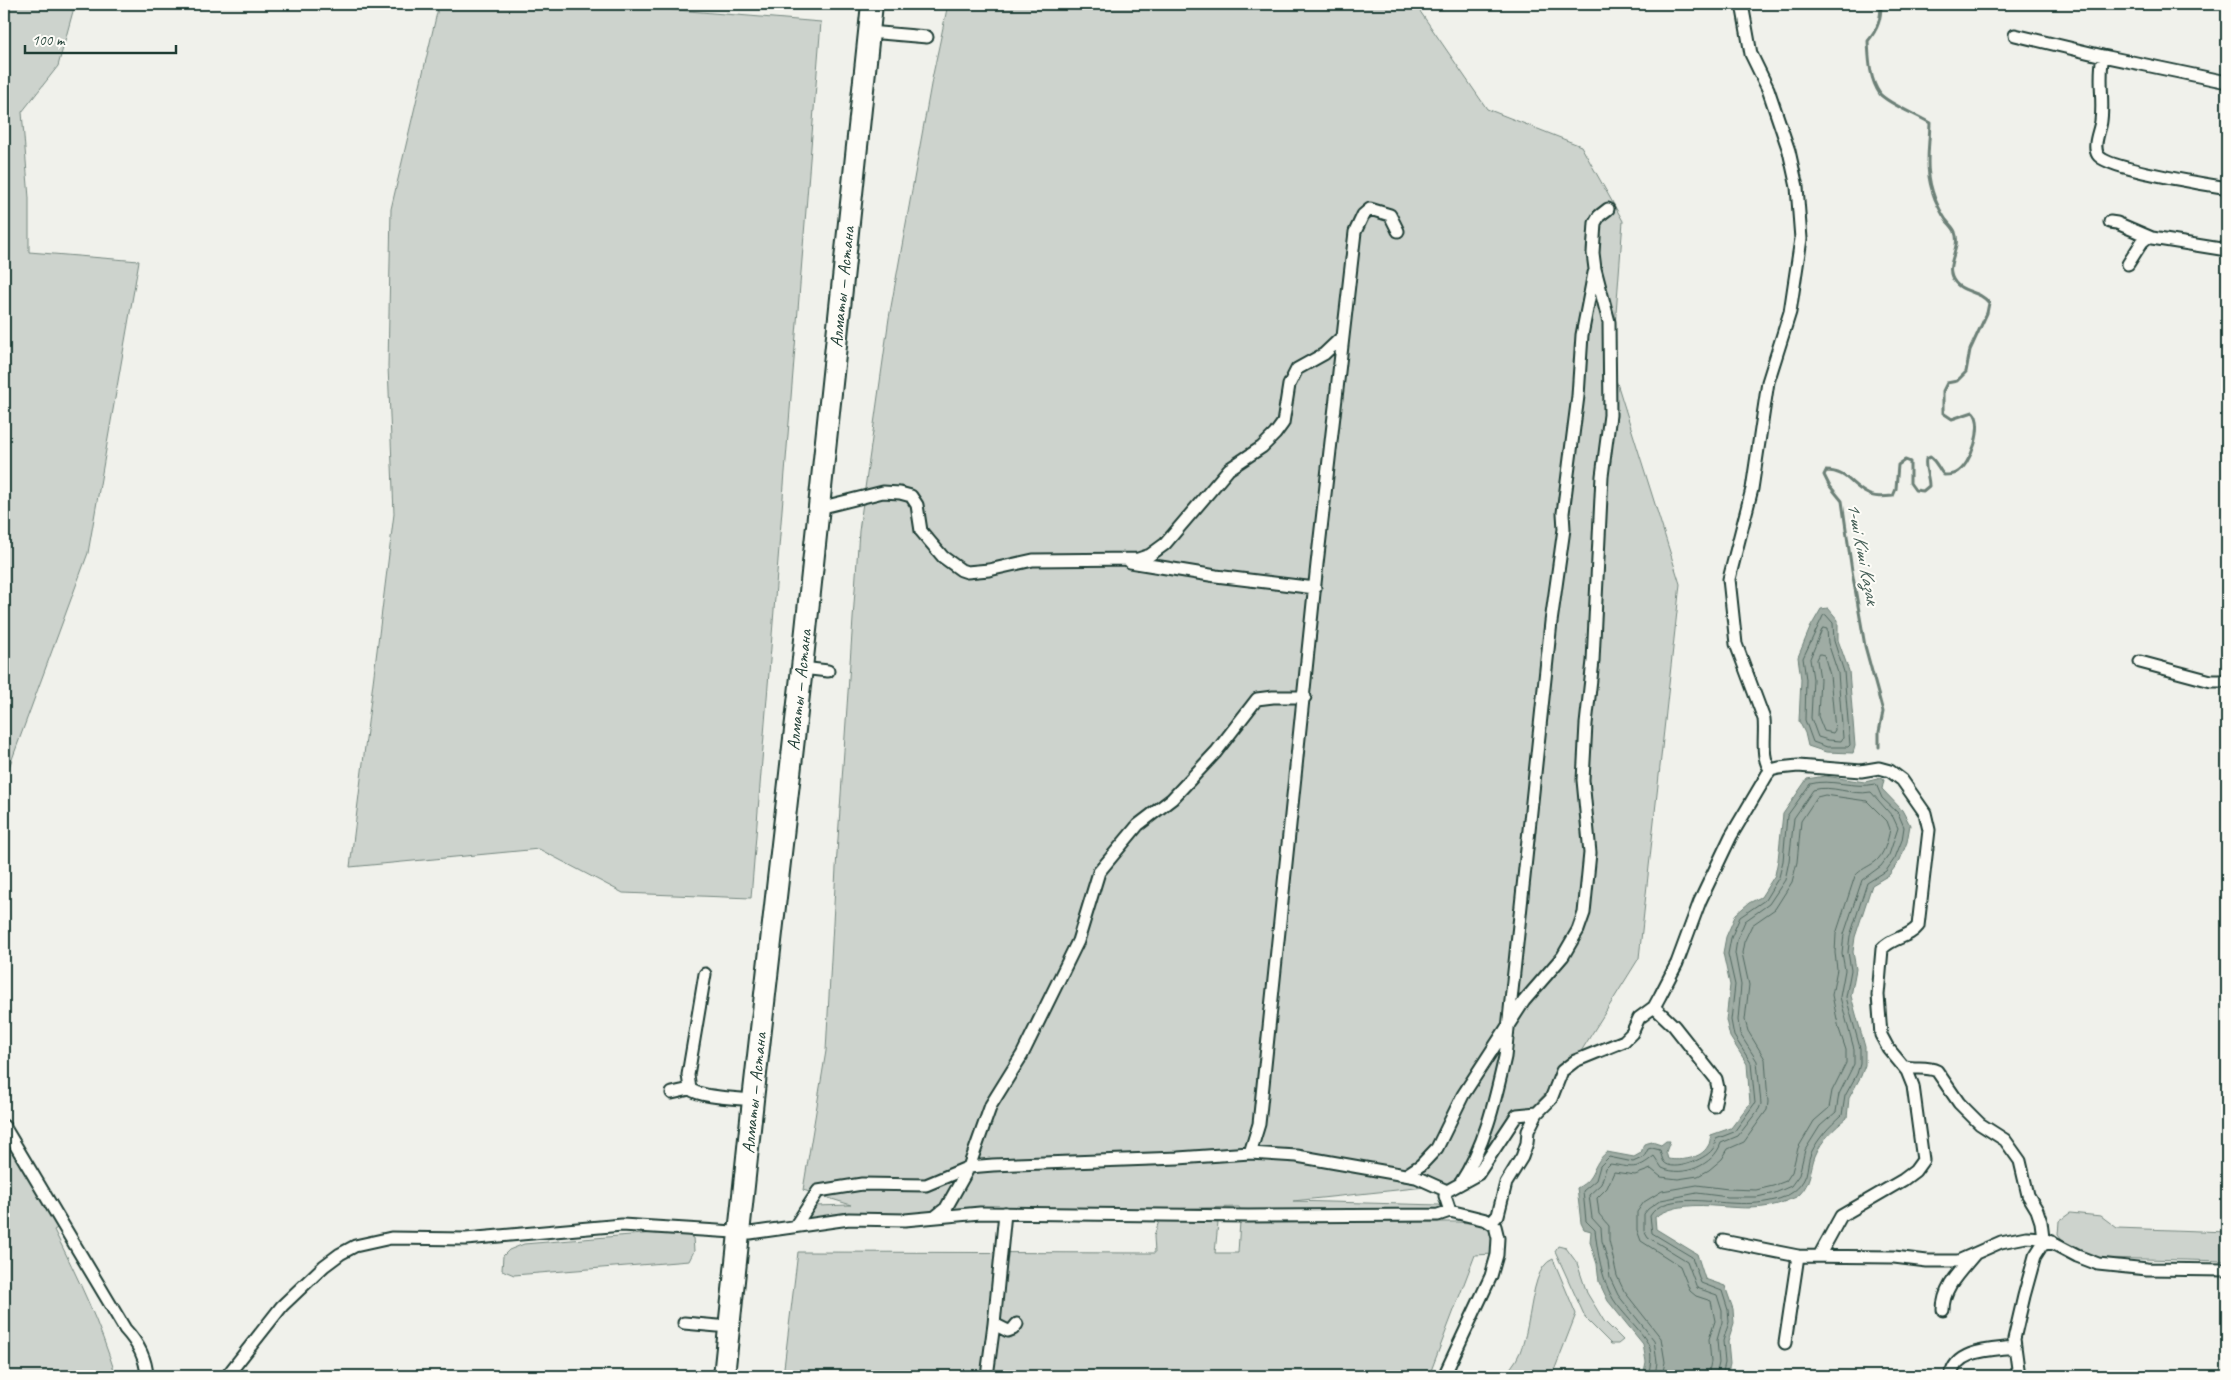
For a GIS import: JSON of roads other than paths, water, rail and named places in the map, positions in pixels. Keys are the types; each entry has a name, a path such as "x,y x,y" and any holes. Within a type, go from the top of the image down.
{"highway":[{"name":"Алматы — Астана","path":"724,1376 802,668 872,4"}],"street":[{"path":"1742,4 1751,54 1768,89 1789,151 1798,194 1801,239 1790,312 1768,382 1752,489 1729,586 1736,644 1764,719 1766,730 1765,761 1771,770"},
{"path":"869,32 927,37"},
{"path":"2015,35 2227,82"},
{"path":"2103,56 2100,76 2102,115 2096,146 2099,156 2103,160 2121,166 2227,188"},
{"path":"1406,1175 1421,1165 1437,1148 1463,1095 1478,1075 1524,1001 1564,956 1578,930 1584,913 1588,884 1589,832 1583,780 1586,724 1593,661 1601,484 1610,415 1608,322 1593,253 1595,223 1599,216 1608,209"},
{"path":"1250,1153 1259,1124 1315,588 1355,232 1360,219 1370,210 1381,211 1390,215 1398,231"},
{"path":"2110,222 2148,237 2227,250"},
{"path":"2128,264 2142,242 2148,237"},
{"path":"1460,1184 1470,1170 1491,1114 1505,1057 1551,622 1564,529 1566,488 1578,396 1582,334 1595,269"},
{"path":"1124,560 1138,559 1165,544 1229,469 1262,446 1275,434 1282,423 1289,386 1297,369 1324,354 1343,336"},
{"path":"819,508 854,501 882,492 911,496 917,504 921,530 943,557 955,567 967,572 989,570 1033,560 1090,558 1124,560 1216,576 1315,588"},
{"path":"2140,662 2211,681 2227,681"},
{"path":"802,668 828,671"},
{"path":"936,1216 946,1208 969,1167 991,1105 1022,1055 1078,941 1099,872 1138,826 1172,800 1216,752 1257,699 1305,697"},
{"path":"1771,770 1798,766 1861,771 1884,769 1902,780 1925,813 1929,830 1918,926 1914,931 1887,943 1882,948 1878,973 1881,1035 1888,1048 1909,1071 1916,1101 1923,1160 1915,1171 1903,1180 1841,1216 1819,1256"},
{"path":"1490,1223 1498,1215 1506,1183 1522,1157 1527,1143 1528,1132 1538,1113 1551,1099 1562,1071 1569,1064 1624,1041 1632,1033 1639,1018 1654,1006 1677,963 1700,901 1731,836 1771,770"},
{"path":"690,1089 688,1076 705,974"},
{"path":"1654,1006 1663,1013 1716,1079 1718,1088 1714,1106"},
{"path":"1909,1071 1930,1068 1937,1071 1959,1104 1980,1124 2008,1144 2020,1161 2028,1195 2037,1210 2047,1240"},
{"path":"672,1093 690,1089 706,1095 753,1100"},
{"path":"1450,1211 1445,1196 1447,1191 1478,1174 1518,1115 1538,1113"},
{"path":"4,1126 125,1329 137,1343 144,1359 147,1376"},
{"path":"796,1225 818,1191 862,1184 926,1185 969,1167 1250,1153 1297,1156 1406,1175 1416,1177 1447,1191"},
{"path":"227,1376 282,1306 324,1266 340,1254 365,1242 391,1238 466,1239 622,1225 750,1233 796,1225 850,1219 905,1220 980,1213 1313,1216 1438,1215 1450,1211 1479,1218 1490,1223 1495,1226 1498,1238 1497,1255 1490,1276 1444,1376"},
{"path":"987,1376 1005,1214"},
{"path":"1723,1241 1798,1256 1894,1256 1927,1261 1958,1261 2001,1242 2026,1237 2047,1240 2089,1261 2112,1267 2227,1270"},
{"path":"2019,1376 2014,1347 2024,1296 2035,1256 2047,1240"},
{"path":"1943,1310 1946,1292 1953,1280 1974,1255"},
{"path":"1785,1343 1798,1256"},
{"path":"684,1323 729,1328"},
{"path":"994,1324 1008,1331 1013,1329 1016,1324"},
{"path":"1950,1376 1956,1363 1962,1358 1992,1350 2014,1347"}],"water":[{"path":"1828,608 1838,620 1838,640 1849,671 1855,746 1853,753 1826,752 1808,746 1805,733 1799,721 1801,679 1798,657 1810,628 1821,609"},
{"path":"1825,776 1865,782 1881,778 1884,780 1882,789 1902,810 1910,825 1907,842 1900,860 1889,875 1872,885 1855,937 1853,952 1856,969 1851,996 1865,1047 1865,1065 1849,1098 1847,1118 1821,1144 1804,1190 1799,1195 1770,1206 1736,1208 1686,1206 1670,1210 1655,1217 1656,1229 1697,1254 1705,1279 1725,1286 1733,1309 1734,1323 1728,1342 1730,1364 1727,1376 1643,1376 1646,1362 1643,1344 1608,1301 1599,1282 1597,1264 1590,1242 1591,1231 1584,1229 1581,1223 1577,1188 1588,1180 1598,1162 1607,1152 1634,1157 1641,1153 1644,1144 1652,1142 1661,1145 1666,1141 1670,1141 1666,1152 1668,1159 1679,1160 1701,1154 1708,1146 1711,1135 1731,1128 1750,1103 1747,1064 1730,1037 1726,1020 1730,985 1723,953 1726,937 1736,914 1749,903 1761,897 1775,875 1783,814 1807,779"}],"waterway":[{"name":"1-ші Кіші Казак","path":"1879,747 1879,732 1883,712 1865,646 1842,501 1829,485 1824,475 1826,471 1838,473 1869,495 1886,497 1893,496 1896,489 1898,465 1905,460 1910,462 1910,483 1915,490 1923,491 1929,486 1926,459 1930,457 1944,475 1955,474 1962,469 1975,444 1978,426 1973,412 1952,419 1943,413 1943,391 1947,383 1957,381 1966,372 1970,350 1987,313 1989,303 1980,295 1959,286 1952,277 1951,266 1956,238 1954,229 1946,220 1935,199 1929,179 1930,123 1884,98 1876,88 1870,68 1868,41 1878,24 1881,4"}]}
